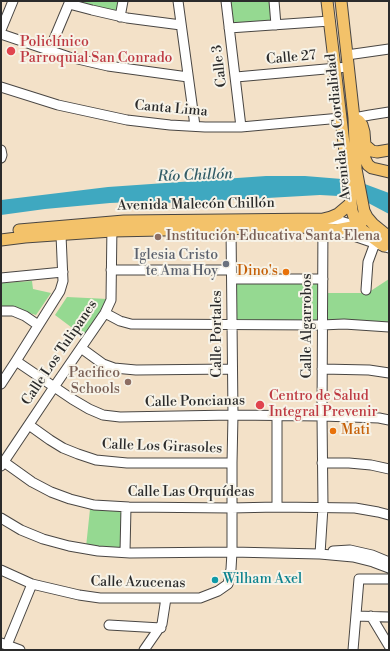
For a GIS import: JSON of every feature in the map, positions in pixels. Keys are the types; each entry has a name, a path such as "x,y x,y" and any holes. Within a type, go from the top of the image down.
{"main road":[{"name":"Avenida La Cordialidad","path":"323,223 345,209 359,206 342,118 327,1"},
{"name":"Avenida La Cordialidad","path":"341,1 354,118 352,170"},
{"path":"342,118 354,118 362,125 365,145 364,153 368,165 372,168 389,172"},
{"path":"365,145 372,151 377,152 389,150"},
{"path":"359,206 354,218 357,226 385,243"},
{"path":"359,206 385,243"},
{"name":"Avenida Malecón Chillón","path":"1,240 61,234 112,226 124,221 323,223 336,230"},
{"name":"Avenida Malecón Chillón","path":"1,232 112,226 231,228 313,227 323,223"},
{"path":"336,230 357,226"}],"street":[{"path":"1,30 13,1"},
{"path":"120,17 123,1"},
{"path":"178,1 195,126"},
{"name":"Calle 3","path":"226,1 241,127"},
{"path":"274,1 276,25"},
{"path":"49,51 70,2 120,17 181,25"},
{"path":"229,28 330,21"},
{"path":"1,34 69,57 108,66 188,77"},
{"path":"347,55 389,50"},
{"name":"Calle 27","path":"236,78 348,67"},
{"name":"Canta Lima","path":"1,87 58,105 128,120 170,125 241,127 342,118"},
{"path":"354,118 370,114 389,112"},
{"path":"1,150 1,158"},
{"name":"Avenida Malecón Chillón","path":"323,223 337,220 357,226"},
{"name":"Calle Algarrobos","path":"320,554 323,507 323,223"},
{"name":"Calle Los Tulipanes","path":"3,464 54,387 106,313 111,300 112,226"},
{"name":"Calle Portales","path":"228,584 232,552 231,508 233,415 231,228"},
{"name":"Avenida Malecón Chillón","path":"336,230 385,243"},
{"path":"1,384 60,291 63,281 61,234"},
{"path":"366,290 368,262 385,243"},
{"path":"111,270 323,279"},
{"path":"1,278 62,272"},
{"path":"1,311 13,311 25,316 38,325"},
{"path":"106,313 120,321 131,324 344,324 389,326"},
{"path":"81,348 103,364 114,368 136,370 232,369"},
{"name":"Calle Poncianas","path":"16,361 89,410 103,415 120,417 233,415 322,416 379,418 389,420"},
{"path":"322,369 368,370 389,373"},
{"path":"277,416 277,507"},
{"name":"Calle Los Girasoles","path":"29,425 63,448 96,460 127,463 232,463"},
{"path":"322,463 349,463 371,465 389,469"},
{"name":"Calle Las Orquídeas","path":"3,464 51,492 70,499 94,505 126,507 355,508 389,515"},
{"path":"126,507 126,552"},
{"path":"1,518 21,530 49,541 98,551 320,554 352,557 389,568"},
{"path":"320,554 350,550 372,554 389,562"},
{"name":"Calle Azucenas","path":"1,570 32,584 79,595 100,598 200,598 218,591 228,584"},
{"path":"353,650 359,579 389,579"},
{"path":"20,650 4,644 32,584"},
{"path":"144,650 161,628 164,618 166,598"},
{"path":"356,616 389,617"},
{"path":"371,616 389,646"},
{"path":"109,625 161,628"}],"green space":[{"path":"71,1 122,1 119,14"},
{"path":"229,1 271,1 273,23 231,26"},
{"path":"389,279 389,325 327,322 328,293 369,292"},
{"path":"233,280 319,280 318,322 234,321"},
{"path":"32,281 33,289 51,293 36,315 13,308 1,308 1,283"},
{"path":"67,297 108,299 87,335 71,327 55,315"},
{"path":"90,509 121,511 121,547 86,547"}],"water":[{"path":"266,176 305,176 354,180 389,193 389,214 357,197 320,195 179,203 110,203 1,215 1,200 108,187"}],"place":[{"name":"Policlínico Parroquial San Conrado","path":"11,51"},
{"name":"Institución Educativa Santa Elena","path":"158,237"},
{"name":"Iglesia Cristo te Ama Hoy","path":"226,264"},
{"name":"Dino's","path":"286,272"},
{"name":"Pacifico Schools","path":"128,382"},
{"name":"Centro de Salud Integral Prevenir","path":"260,405"},
{"name":"Mati","path":"333,431"},
{"name":"Wilham Axel","path":"215,580"}],"water label":[{"name":"Río Chillón","path":"195,176"}]}
